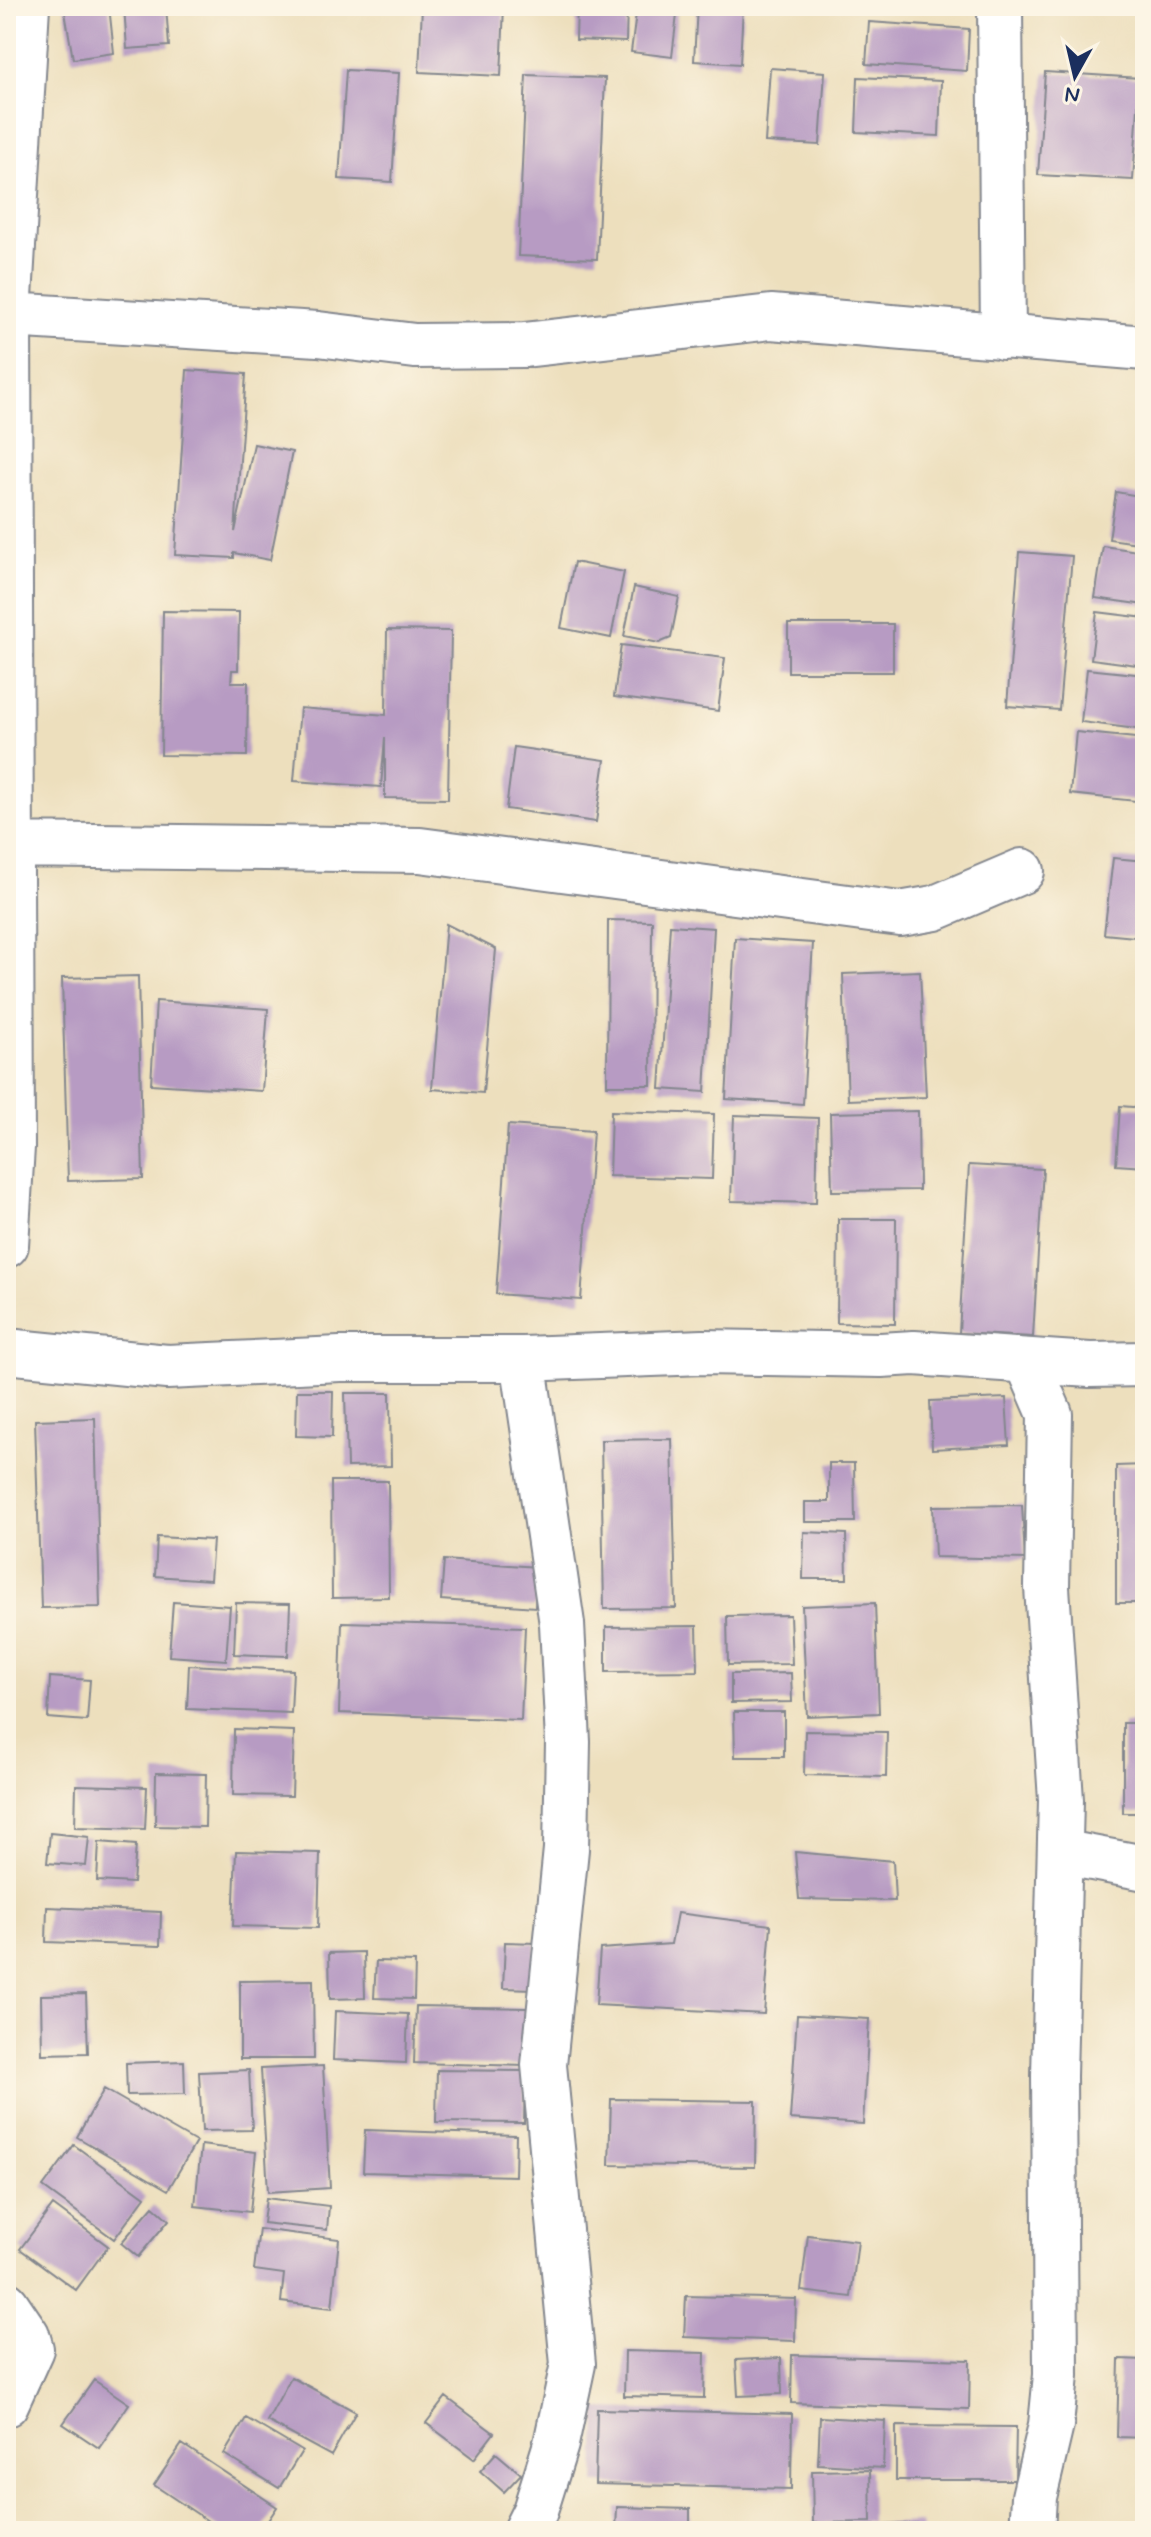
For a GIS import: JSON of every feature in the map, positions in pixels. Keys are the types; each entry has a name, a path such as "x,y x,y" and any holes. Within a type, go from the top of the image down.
{"street":[{"path":"6,1245 12,1147 9,315 27,6"},
{"path":"1000,6 1003,337"},
{"path":"9,315 318,334 415,346 524,345 771,317 1145,348"},
{"path":"11,845 420,850 900,914 935,908 1022,871"},
{"path":"6,1351 167,1367 340,1359 523,1359 703,1352 914,1353 1090,1365 1145,1364"},
{"path":"523,1359 562,1624 568,1742 566,1849 544,2065 573,2364 556,2444 535,2511 525,2531"},
{"path":"1027,1361 1050,1414 1047,1587 1061,1800 1054,2076 1056,2375 1051,2425 1034,2497 1032,2531"},
{"path":"1050,1414 1090,1365"},
{"path":"1060,1852 1145,1868"},
{"path":"6,2304 27,2335 31,2349 6,2404"}],"building":[{"path":"64,6 109,6 114,53 73,59"},
{"path":"124,6 166,6 169,46 127,49"},
{"path":"422,6 504,6 501,76 419,72"},
{"path":"577,6 627,6 626,42 576,40"},
{"path":"637,6 678,6 672,57 631,52"},
{"path":"697,6 743,6 740,64 694,61"},
{"path":"869,22 969,29 967,71 866,64"},
{"path":"770,68 825,72 820,145 765,142"},
{"path":"346,70 399,73 392,182 339,179"},
{"path":"1045,72 1140,78 1133,180 1038,175"},
{"path":"526,75 605,78 597,259 518,256"},
{"path":"858,77 941,81 939,136 856,132"},
{"path":"187,370 246,374 235,532 254,444 292,452 270,560 234,553 234,558 175,555"},
{"path":"1116,492 1145,497 1145,544 1109,539"},
{"path":"1103,546 1145,552 1145,605 1095,598"},
{"path":"1019,552 1072,556 1059,710 1007,706"},
{"path":"574,562 624,572 611,638 561,628"},
{"path":"634,587 679,597 671,638 659,643 624,636"},
{"path":"163,611 239,612 238,670 232,670 231,682 248,682 247,756 161,755"},
{"path":"1097,612 1145,618 1145,666 1091,659"},
{"path":"788,624 893,624 893,672 788,672"},
{"path":"387,630 451,631 448,799 385,798 385,737 381,787 294,781 300,708 386,715"},
{"path":"621,645 725,658 718,711 614,697"},
{"path":"1087,669 1145,675 1145,730 1081,722"},
{"path":"1076,732 1145,739 1145,802 1070,794"},
{"path":"514,747 605,760 596,822 506,809"},
{"path":"1113,858 1145,861 1145,938 1104,934"},
{"path":"608,920 652,921 651,1085 607,1085"},
{"path":"446,924 496,949 483,1093 432,1089"},
{"path":"670,925 714,928 705,1092 660,1089"},
{"path":"735,938 813,943 803,1104 726,1099"},
{"path":"920,971 926,1097 848,1100 843,974"},
{"path":"138,976 143,1179 68,1181 62,978"},
{"path":"156,1001 268,1009 262,1091 151,1084"},
{"path":"1120,1106 1145,1108 1145,1167 1116,1165"},
{"path":"611,1111 714,1114 712,1179 609,1176"},
{"path":"918,1111 919,1190 832,1191 830,1113"},
{"path":"734,1115 818,1118 816,1203 731,1201"},
{"path":"508,1125 593,1131 581,1300 496,1294"},
{"path":"969,1165 1043,1169 1033,1337 959,1333"},
{"path":"838,1219 896,1219 895,1324 837,1323"},
{"path":"297,1391 333,1391 332,1437 296,1436"},
{"path":"345,1393 390,1393 391,1466 347,1467"},
{"path":"1006,1398 1009,1445 932,1449 930,1401"},
{"path":"95,1418 100,1607 41,1608 35,1420"},
{"path":"672,1439 676,1608 604,1609 601,1440"},
{"path":"829,1463 854,1463 855,1522 805,1522 805,1502 829,1502"},
{"path":"1145,1465 1145,1603 1116,1603 1116,1466"},
{"path":"331,1481 388,1481 389,1597 332,1598"},
{"path":"1022,1505 1025,1559 935,1557 933,1506"},
{"path":"804,1532 846,1534 847,1579 803,1579"},
{"path":"157,1537 213,1540 210,1580 155,1576"},
{"path":"444,1560 537,1567 535,1607 441,1600"},
{"path":"173,1602 230,1606 226,1660 169,1656"},
{"path":"236,1603 290,1604 288,1656 234,1654"},
{"path":"875,1603 879,1713 807,1716 802,1606"},
{"path":"790,1615 792,1664 728,1665 727,1616"},
{"path":"342,1622 525,1627 521,1720 339,1713"},
{"path":"697,1626 698,1671 606,1672 606,1627"},
{"path":"189,1665 293,1670 291,1713 187,1709"},
{"path":"791,1673 792,1702 731,1703 731,1674"},
{"path":"50,1677 90,1680 87,1721 48,1718"},
{"path":"734,1712 784,1712 784,1757 735,1757"},
{"path":"1123,1723 1145,1723 1145,1813 1123,1813"},
{"path":"234,1729 294,1731 292,1796 233,1795"},
{"path":"805,1731 887,1732 886,1777 804,1775"},
{"path":"156,1773 206,1774 205,1827 155,1826"},
{"path":"76,1785 147,1787 145,1829 75,1827"},
{"path":"50,1833 89,1837 86,1866 47,1863"},
{"path":"99,1842 136,1845 133,1883 97,1881"},
{"path":"236,1851 320,1853 318,1928 233,1926"},
{"path":"795,1852 893,1861 895,1901 799,1899"},
{"path":"47,1907 161,1912 160,1946 46,1942"},
{"path":"677,1913 771,1925 764,2014 596,2005 600,1949 671,1944"},
{"path":"505,1942 536,1943 534,1989 503,1988"},
{"path":"364,1952 365,1998 330,1999 329,1953"},
{"path":"376,1961 415,1962 414,1999 374,1998"},
{"path":"313,1980 314,2059 240,2059 240,1981"},
{"path":"86,1994 88,2053 42,2054 41,1995"},
{"path":"416,2006 527,2008 525,2066 414,2063"},
{"path":"335,2011 408,2014 406,2063 333,2060"},
{"path":"797,2015 869,2019 863,2124 790,2119"},
{"path":"184,2061 185,2094 127,2095 126,2063"},
{"path":"323,2066 330,2188 268,2192 261,2069"},
{"path":"249,2070 252,2130 202,2131 199,2072"},
{"path":"437,2070 525,2071 524,2123 436,2122"},
{"path":"104,2089 196,2142 168,2190 77,2137"},
{"path":"611,2099 756,2101 755,2167 609,2165"},
{"path":"365,2130 516,2135 515,2176 363,2172"},
{"path":"74,2145 145,2197 114,2239 43,2187"},
{"path":"201,2145 256,2152 250,2212 195,2206"},
{"path":"266,2198 329,2206 327,2230 263,2223"},
{"path":"53,2205 108,2246 76,2290 20,2249"},
{"path":"153,2206 169,2220 138,2257 121,2243"},
{"path":"259,2229 339,2239 332,2308 281,2302 284,2274 254,2270"},
{"path":"808,2235 858,2241 851,2297 801,2291"},
{"path":"686,2296 796,2299 795,2341 684,2337"},
{"path":"625,2351 705,2353 704,2398 624,2396"},
{"path":"792,2355 970,2360 969,2409 791,2403"},
{"path":"781,2358 782,2394 738,2396 736,2360"},
{"path":"1119,2359 1145,2360 1145,2438 1117,2437"},
{"path":"291,2377 356,2412 331,2456 267,2421"},
{"path":"94,2380 129,2404 99,2448 63,2424"},
{"path":"446,2397 494,2433 474,2459 426,2423"},
{"path":"597,2409 792,2414 791,2489 595,2484"},
{"path":"820,2417 885,2421 883,2468 818,2464"},
{"path":"246,2418 302,2451 279,2488 224,2454"},
{"path":"896,2426 1016,2427 1015,2480 896,2480"},
{"path":"182,2444 277,2507 261,2531 223,2531 154,2485"},
{"path":"496,2453 521,2474 504,2492 480,2471"},
{"path":"870,2470 871,2522 813,2523 812,2471"},
{"path":"617,2507 690,2509 690,2531 616,2531"},
{"path":"921,2523 922,2531 801,2531 801,2529"}]}
